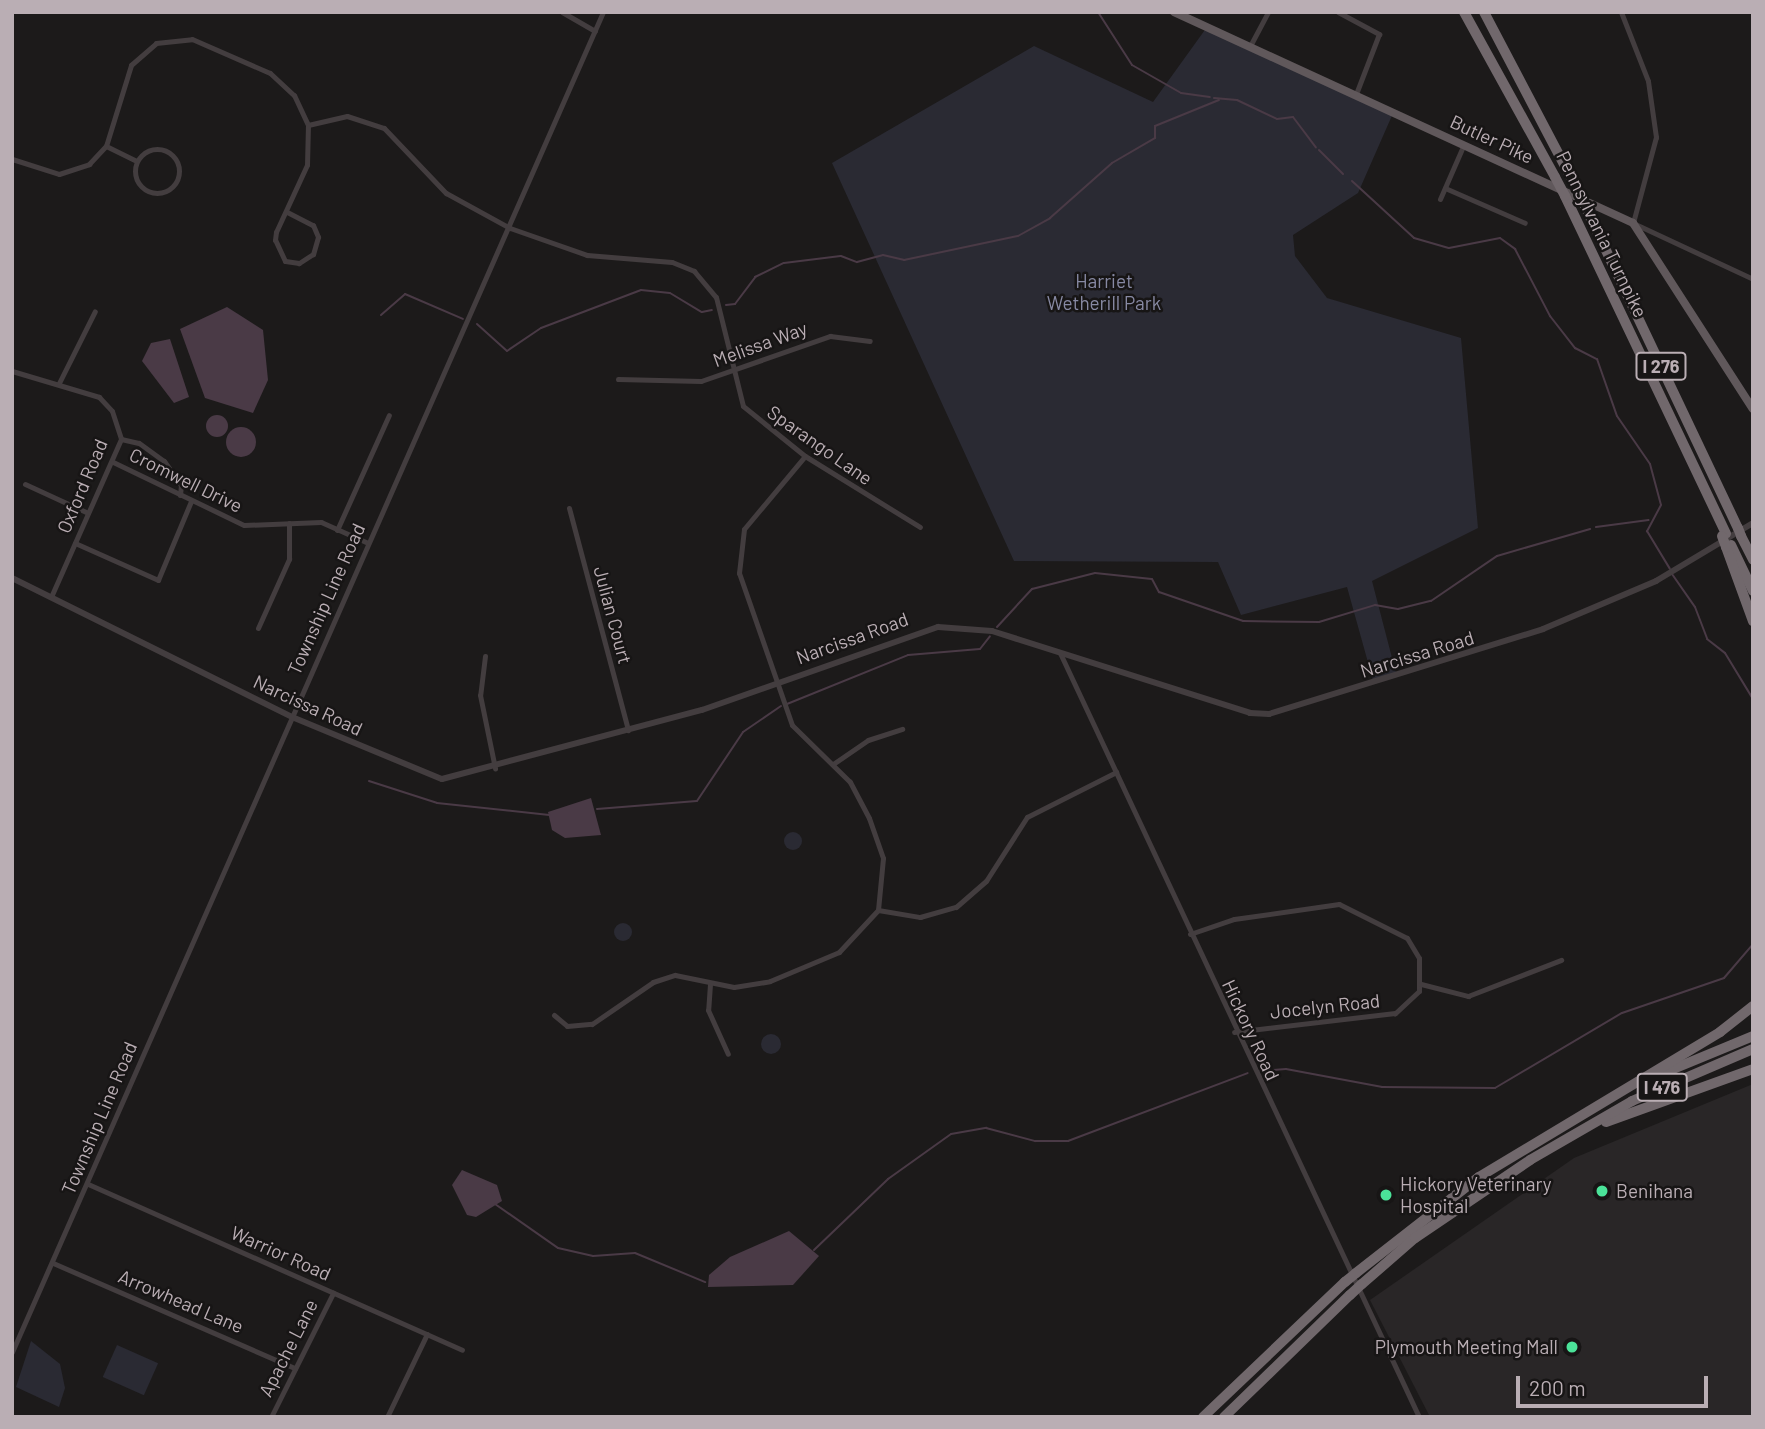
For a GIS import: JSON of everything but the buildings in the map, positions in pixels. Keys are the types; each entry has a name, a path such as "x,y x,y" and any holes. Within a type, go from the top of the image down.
{"highway":[{"name":"Pennsylvania Turnpike","path":"1464,12 1565,196 1700,479 1728,546 1753,591"},
{"name":"Pennsylvania Turnpike","path":"1484,12 1575,185 1753,560"},
{"path":"1728,546 1753,621"},
{"path":"1626,1090 1753,1006"},
{"name":"I 476","path":"1203,1417 1345,1282 1479,1177 1626,1090 1753,1036"},
{"name":"I 476","path":"1224,1417 1350,1294 1415,1238 1531,1160 1632,1101 1753,1049"},
{"path":"1531,1160 1680,1090 1753,1069"}],"main road":[{"name":"Butler Pike","path":"1174,12 1633,223"},
{"path":"1633,223 1753,409"}],"street":[{"path":"562,12 595,31"},
{"name":"Township Line Road","path":"12,1352 603,12"},
{"path":"1250,46 1268,12"},
{"path":"1338,12 1375,30 1380,39 1356,94"},
{"path":"1621,12 1648,80 1656,137 1633,223 1753,279"},
{"path":"12,159 68,173 106,146 131,65 148,48 175,37 270,72 294,95 308,125 307,165 287,212 277,248 285,261 299,263 313,254 318,237 313,225 287,212"},
{"name":"Sparango Lane","path":"308,125 338,117 368,120 394,135 457,202 510,228 587,255 672,262 694,271 716,297 731,375 743,407 805,456 920,527"},
{"path":"1440,199 1464,144"},
{"path":"106,146 137,161"},
{"path":"150,149 165,150 178,162 178,178 162,192 147,191 135,176 137,161 150,149"},
{"path":"1445,188 1525,223"},
{"path":"59,383 95,311"},
{"name":"Melissa Way","path":"618,379 691,382 731,375 815,340 856,334 870,341"},
{"name":"Oxford Road","path":"12,372 59,383 99,397 112,411 121,439 52,595"},
{"path":"337,530 389,415"},
{"path":"121,439 139,443 164,461 181,485 180,495"},
{"path":"554,1015 568,1026 592,1024 661,978 681,975 710,984 756,985 832,956 862,934 878,910 883,858 858,794 833,764 792,725 775,684 739,573 738,546 747,524 805,456"},
{"name":"Cromwell Drive","path":"113,462 244,525 321,522 368,543"},
{"path":"25,484 88,513"},
{"path":"75,543 158,580 191,501"},
{"name":"Julian Court","path":"569,508 628,730"},
{"path":"258,628 289,559 289,523"},
{"name":"Narcissa Road","path":"12,578 52,595 292,717 421,774 461,778 775,684 926,628 992,631 1250,713 1269,714 1503,644 1667,576 1753,523"},
{"name":"Hickory Road","path":"1060,653 1234,1032 1419,1417"},
{"path":"485,656 481,695 495,768"},
{"path":"833,764 868,740 902,729"},
{"path":"878,910 920,917 956,907 986,881 1027,817 1116,772"},
{"path":"1190,934 1234,919 1348,905 1407,938 1419,958 1421,984 1468,996 1561,960"},
{"path":"710,984 708,1010 728,1054"},
{"name":"Jocelyn Road","path":"1234,1032 1387,1016 1409,1003 1421,984"},
{"name":"Warrior Road","path":"88,1184 462,1349"},
{"name":"Arrowhead Lane","path":"53,1263 295,1368"},
{"name":"Apache Lane","path":"271,1417 333,1293"},
{"path":"387,1417 427,1334"}],"shaded area":[{"path":"227,307 263,330 268,380 253,413 205,398 180,329"},
{"path":"170,339 189,397 174,403 142,361 151,343"},
{"path":"217,415 225,418 228,426 225,434 217,437 209,434 206,426 209,418"},
{"path":"241,427 247,428 255,436 255,448 247,456 241,457 235,456 227,448 226,442 227,436 235,428"},
{"path":"591,798 601,835 565,838 552,830 548,812"},
{"name":"Plymouth Meeting Mall","path":"1753,1084 1753,1417 1430,1417 1370,1300 1574,1158"},
{"path":"462,1170 497,1185 502,1201 476,1217 467,1215 452,1185"},
{"path":"789,1231 819,1256 793,1285 708,1287 709,1275 730,1257"}],"green space":[{"name":"Harriet Wetherill Park","path":"1207,27 1394,111 1358,193 1293,235 1295,256 1327,298 1461,338 1478,528 1372,581 1397,677 1374,684 1347,587 1241,615 1218,562 1014,561 832,163 1034,46 1153,102"},
{"path":"793,832 799,835 802,841 799,847 793,850 787,847 784,841 787,835"},
{"path":"623,923 629,926 632,932 629,938 623,941 617,938 614,932 617,926"},
{"path":"771,1034 778,1037 781,1044 778,1051 771,1054 764,1051 761,1044 764,1037"},
{"path":"31,1341 60,1364 65,1388 59,1407 16,1387"},
{"path":"117,1345 158,1363 144,1395 103,1377"}],"waterway":[{"path":"1098,12 1132,65 1181,93 1210,97"},
{"path":"1214,98 1237,100 1277,119 1293,117 1316,147"},
{"path":"726,305 735,304 755,277 784,263 841,256 857,262 883,255 904,260 1018,236 1050,218 1112,163 1155,138 1155,126 1219,100"},
{"path":"1319,150 1343,174"},
{"path":"1352,181 1414,238 1449,248 1500,238 1515,249 1550,316 1575,348 1597,359 1617,416 1650,464 1661,505 1647,531 1670,569"},
{"path":"477,324 507,351 541,328 641,290 670,293 702,312 712,310"},
{"path":"381,315 405,294 463,319"},
{"path":"1596,527 1649,520"},
{"path":"997,627 1032,589 1095,573 1152,579 1159,592 1243,621 1319,622 1375,605 1398,609 1431,601 1497,556 1590,529"},
{"path":"1672,574 1695,607 1707,639 1725,653 1753,699"},
{"path":"787,704 908,655 980,649 990,636"},
{"path":"597,809 697,801 743,732 781,706"},
{"path":"369,781 437,803 549,815"},
{"path":"1258,1071 1286,1069 1382,1087 1495,1088 1622,1013 1724,978 1753,944"},
{"path":"814,1250 888,1179 951,1134 986,1128 1035,1141 1068,1141 1248,1073"},
{"path":"495,1204 558,1248 593,1256 635,1253 705,1282"}],"place":[{"name":"Benihana","path":"1602,1191"},
{"name":"Hickory Veterinary Hospital","path":"1386,1195"},
{"name":"Plymouth Meeting Mall","path":"1572,1347"}]}
